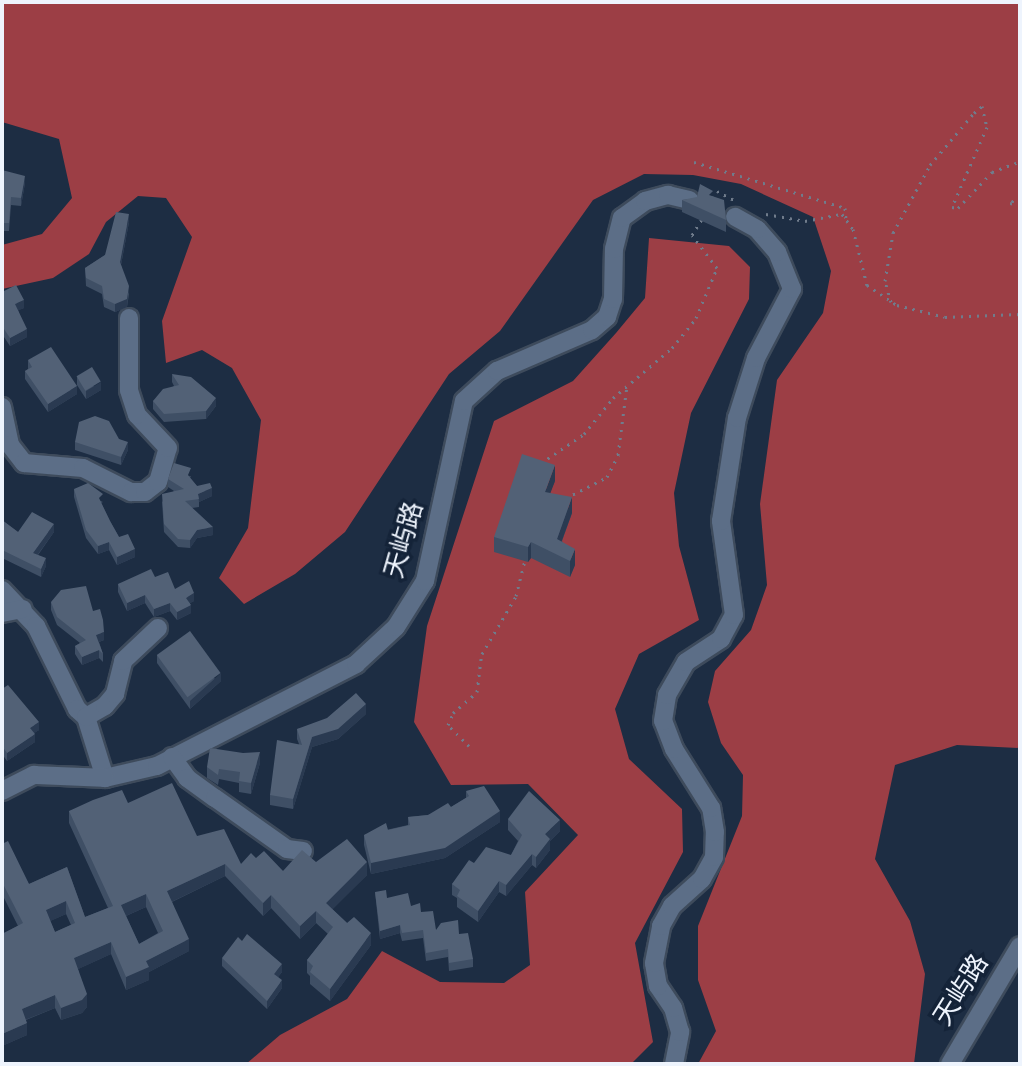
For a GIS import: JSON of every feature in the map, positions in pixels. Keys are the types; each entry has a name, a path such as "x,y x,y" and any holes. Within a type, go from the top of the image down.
{"street":[{"name":"天屿路","path":"2,791 34,775 105,778 172,757 356,664 396,627 425,581 464,401 497,371 554,349 607,317 622,218 645,201 668,195 689,200"},
{"path":"674,1064 680,1032 658,986 654,963 661,926 672,906 702,879 714,857 715,832 711,808 674,749 663,721 667,695 686,662 721,639 734,615 721,521 737,418 756,358 792,289 777,252 736,210"},
{"path":"2,407 10,445 24,463 83,468 131,492 145,492 158,482 168,448 137,415 129,390 129,318"},
{"path":"2,590 23,609 86,717 105,778"},
{"path":"2,613 23,609"},
{"path":"86,717 105,706 115,694 123,661 158,628"},
{"path":"172,757 187,778 287,849 303,851"},
{"name":"天屿路","path":"950,1064 1020,946"}],"path":[{"path":"891,302 885,270 893,233 930,165 982,106 987,127 952,207 958,208 992,172 1020,161"},
{"path":"694,162 845,208 867,285 891,302 945,317 1020,314"},
{"path":"713,199 717,191 736,210"},
{"path":"1020,196 1010,203 1020,205"},
{"path":"759,213 805,221 835,211 846,219"},
{"path":"537,464 584,434 629,383 672,348 707,296 717,268 692,235 703,216"},
{"path":"560,505 607,477 618,455 621,408 629,383"},
{"path":"469,746 448,725 453,713 477,692 482,654 516,596 528,562 515,556"}],"shaded area":[{"path":"2,2 1020,2 1020,748 957,745 895,765 875,859 910,921 925,974 914,1064 698,1064 716,1031 698,980 698,926 742,816 743,775 721,743 708,702 715,671 751,630 767,585 760,504 777,380 823,313 831,271 813,217 741,184 693,175 644,174 593,200 500,331 449,374 345,532 295,574 244,604 219,578 248,528 261,420 232,368 202,350 166,363 162,321 192,237 166,198 138,196 106,222 89,254 53,278 2,289 2,245 42,234 72,198 59,139 2,122"},
{"path":"649,238 729,246 750,267 749,299 691,413 674,493 679,546 699,620 639,654 615,709 629,759 682,809 683,852 635,943 653,1042 631,1064 246,1064 280,1035 347,999 382,951 440,982 504,983 530,965 525,892 578,835 528,784 451,785 414,722 427,626 494,421 573,381 616,333 645,298"}],"building":[{"path":"2,170 25,176 21,198 11,197 9,223 2,223"},
{"path":"700,184 713,191 709,195 724,200 726,220 682,200 697,197"},
{"path":"116,212 129,214 120,262 129,286 127,299 115,304 104,299 102,286 86,278 85,268 105,255"},
{"path":"16,285 24,300 15,304 27,329 10,338 2,326 2,292"},
{"path":"51,347 77,386 48,404 25,371 32,367 28,360"},
{"path":"92,367 101,382 85,391 77,376"},
{"path":"172,374 191,377 216,398 206,411 164,414 153,401 163,389 179,385"},
{"path":"95,416 109,421 119,439 128,442 121,457 75,442 79,422"},
{"path":"522,454 555,465 545,492 572,497 557,539 575,549 570,561 531,542 528,547 494,537"},
{"path":"174,463 191,468 188,475 197,486 210,483 212,488 198,494 199,499 185,501 213,527 197,530 190,540 178,539 164,524 162,494 184,489 168,479"},
{"path":"88,483 103,494 99,498 119,537 128,534 135,549 117,557 109,542 98,546 86,530 74,489"},
{"path":"32,512 54,524 33,553 46,558 41,569 2,550 2,520 18,532"},
{"path":"151,569 155,577 168,572 175,589 189,581 194,593 186,598 191,605 177,612 170,603 154,609 145,595 127,603 118,584"},
{"path":"86,586 93,611 100,609 103,620 104,632 96,635 103,654 99,650 82,657 75,646 86,640 57,617 51,602 61,590"},
{"path":"190,631 221,673 187,697 157,655"},
{"path":"8,685 39,722 30,728 35,734 7,753 2,746 2,689"},
{"path":"356,693 366,704 338,729 312,737 293,799 270,795 277,740 302,745 297,729 327,718"},
{"path":"210,748 260,752 251,783 239,781 240,772 219,769 218,775 207,767"},
{"path":"172,783 197,836 224,829 241,864 251,853 256,858 264,851 283,871 302,850 316,862 347,839 367,862 326,903 347,923 354,917 371,933 330,989 310,972 313,966 307,960 333,927 316,911 300,926 271,895 263,903 225,864 167,891 189,939 146,961 149,967 126,977 111,942 74,958 87,994 82,1000 61,1008 55,995 22,1009 27,1023 2,1034 2,934 23,923 2,882 2,844 8,841 29,884 67,867 85,917 113,906 69,811 122,790 128,803","holes":["146,894 163,931 139,944 121,905","66,901 75,923 55,932 46,910"]},
{"path":"484,786 500,811 445,848 371,863 364,835 386,823 388,830 410,825 408,817 428,815 448,803 451,807 469,796 466,791"},
{"path":"529,791 560,820 545,834 550,839 536,857 532,854 506,885 499,881 478,911 457,896 460,890 452,884 469,860 474,863 486,847 511,855 522,835 508,819"},
{"path":"386,890 387,898 408,893 411,906 420,903 421,912 433,911 436,930 441,923 458,920 459,934 468,933 473,959 449,963 448,949 426,953 423,930 402,933 400,925 380,931 375,892"},
{"path":"247,934 282,964 274,974 282,980 267,1001 222,958 238,937 242,941"}]}
